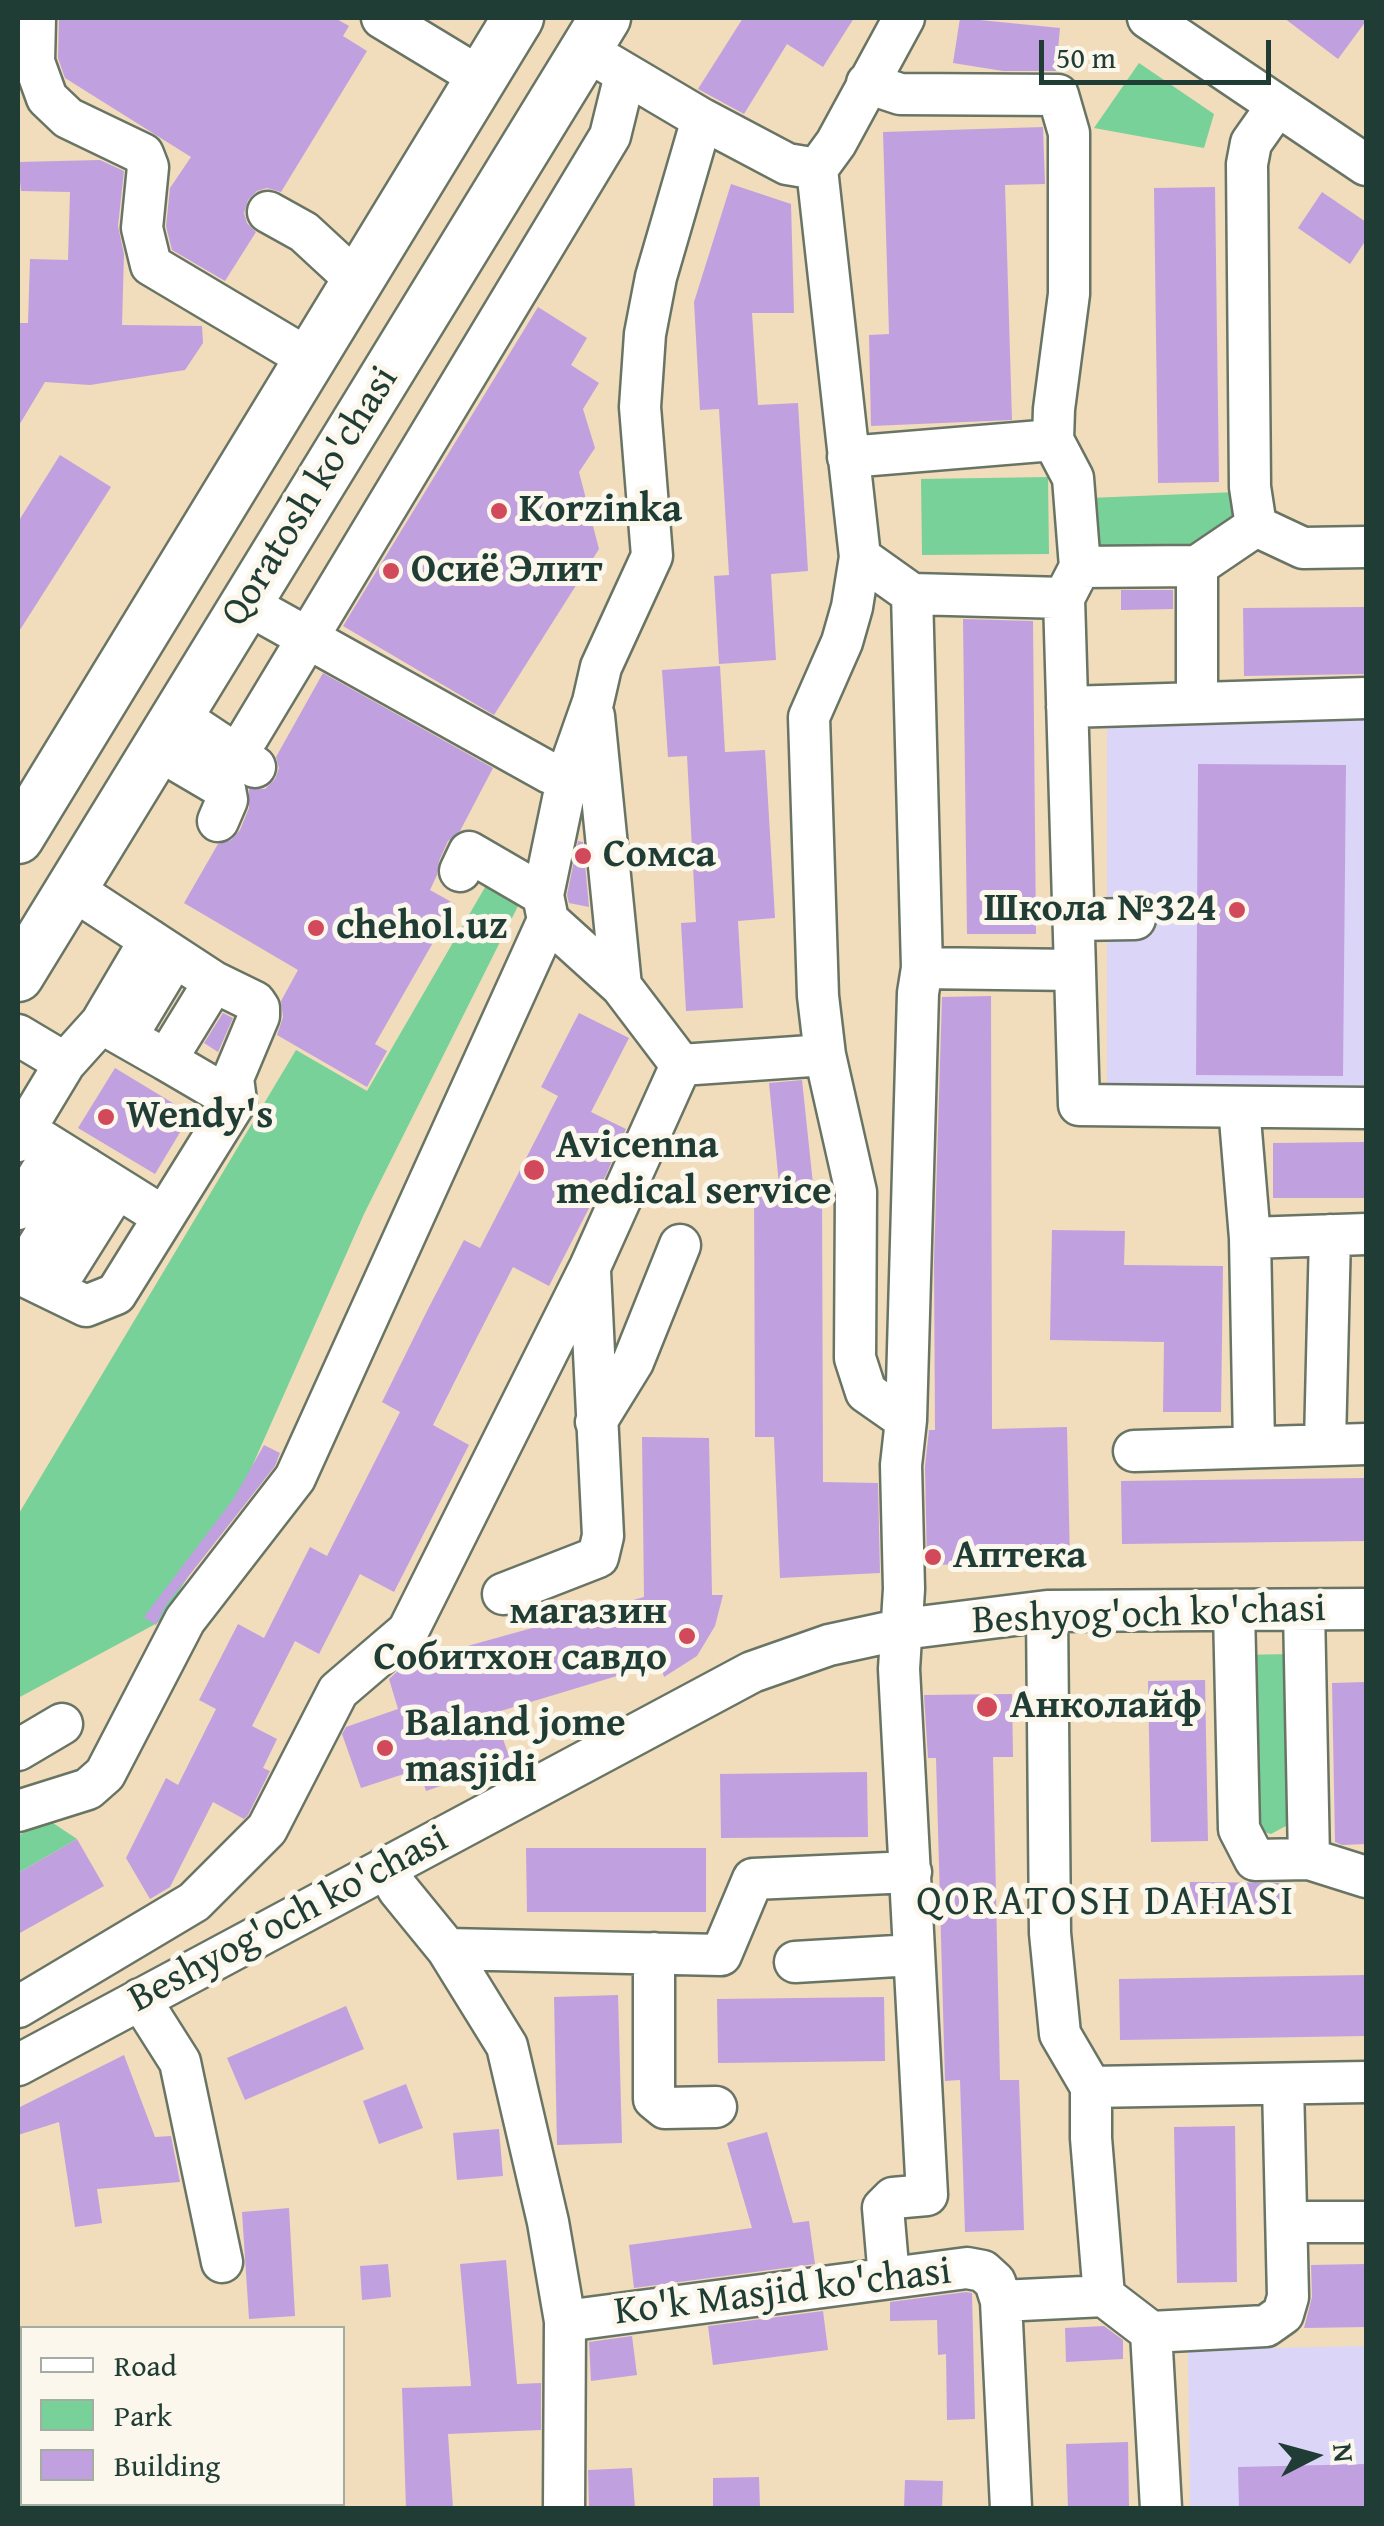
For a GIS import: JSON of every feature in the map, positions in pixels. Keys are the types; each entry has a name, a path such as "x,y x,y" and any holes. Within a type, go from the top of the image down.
{"main road":[{"name":"Qoratosh ko'chasi","path":"18,838 518,18"},
{"name":"Qoratosh ko'chasi","path":"18,976 245,604 603,40"}],"street":[{"path":"35,18 34,62 46,98 68,118 143,154 148,167 142,228 151,266 309,359"},
{"path":"382,18 482,78"},
{"path":"904,18 836,143 817,169 860,557 842,642 809,716 818,996 825,1054 856,1192 854,1358 866,1392 906,1420"},
{"path":"1148,18 1277,106 1363,155"},
{"path":"603,40 702,120 787,164 817,169"},
{"path":"167,732 251,752 307,640 610,136 603,40"},
{"path":"867,83 900,94 1058,95 1069,133 1069,294 1053,440 1073,478 1067,708 1079,1106 1366,1108"},
{"path":"1256,526 1250,487 1247,164 1251,143 1277,106"},
{"path":"18,1811 88,1788 105,1774 185,1620 294,1478 545,907 569,770 601,667 652,556 640,407 645,334 656,277 702,120"},
{"path":"268,212 304,232 357,281"},
{"path":"848,457 1053,440"},
{"path":"1256,526 1303,548 1366,547"},
{"path":"860,557 912,594 1072,583 1198,566 1256,526"},
{"path":"1197,703 1198,566"},
{"path":"890,2278 883,2208 893,2198 928,2195 898,1668 903,1629 901,1465 906,1420 918,994 922,968 912,594"},
{"path":"245,604 550,773"},
{"path":"1067,708 1366,698"},
{"path":"593,702 621,986"},
{"path":"167,732 225,789 228,800 218,821"},
{"path":"460,871 469,852 545,907 621,986 681,1064"},
{"path":"72,889 115,914 183,963 255,1002 260,1016 233,1078 236,1101"},
{"path":"1074,920 1135,918"},
{"path":"18,1035 65,1063 135,1042 183,963"},
{"path":"922,968 1075,970"},
{"path":"135,1042 236,1101"},
{"path":"681,1064 825,1054"},
{"path":"43,1281 116,1294 65,1063"},
{"path":"18,2007 194,1902 266,1830 338,1691 408,1631 590,1267 681,1064"},
{"path":"18,1210 87,1170 236,1101"},
{"path":"1239,1108 1250,1238 1254,1446"},
{"path":"18,1174 87,1170"},
{"path":"43,1281 87,1170"},
{"path":"43,1281 87,1170"},
{"path":"1250,1238 1348,1234 1326,1444"},
{"path":"596,1422 632,1362 680,1245"},
{"path":"503,1594 598,1557 603,1536 590,1267"},
{"path":"1134,1451 1366,1444"},
{"name":"Beshyog'och ko'chasi","path":"18,2065 752,1672 828,1644 903,1629 1047,1611 1366,1609"},
{"path":"1304,1610 1309,1859"},
{"path":"1047,1611 1050,1933 1060,2034 1091,2087 1091,2138 1104,2296 1151,2332 1266,2326 1284,2314 1288,2297 1283,2085"},
{"path":"1234,1611 1239,1828 1256,1860 1309,1859 1366,1877"},
{"path":"18,1750 62,1724"},
{"path":"386,1866 398,1889 448,1950 507,2046 548,2222 565,2320 564,2508"},
{"path":"448,1950 721,1955 753,1879 910,1872"},
{"path":"654,1953 654,2099 665,2108 716,2107"},
{"path":"795,1962 913,1955"},
{"path":"140,2000 180,2062 222,2262"},
{"path":"1091,2087 1366,2082"},
{"path":"1287,2222 1366,2222"},
{"name":"Ko'k Masjid ko'chasi","path":"565,2320 967,2268 983,2271 995,2282 1002,2301 1104,2296"},
{"path":"1002,2301 1011,2508"},
{"path":"1151,2332 1161,2508"}],"shaded area":[{"name":"Школа №324","path":"1366,717 1366,1097 1107,1097 1107,722"},
{"path":"1366,2346 1366,2508 1190,2508 1188,2350"}],"green space":[{"path":"1139,63 1214,114 1204,148 1094,128"},
{"path":"1048,477 1049,554 922,555 921,479"},
{"path":"1237,492 1240,524 1198,554 1098,547 1089,498"},
{"path":"488,882 520,902 364,1214 246,1480 161,1621 18,1698 18,1515 296,1050 367,1091"},
{"path":"1295,1654 1299,1819 1271,1834 1241,1825 1236,1655"},
{"path":"47,1819 77,1839 18,1873 18,1836"}],"building":[{"path":"59,18 335,18 349,26 343,36 367,51 281,192 267,188 248,200 244,213 256,232 225,281 172,250 166,226 170,188 191,157 65,78 58,58"},
{"path":"743,18 854,18 823,67 787,44 744,114 698,89"},
{"path":"960,18 1060,28 1056,71 1003,71 953,63"},
{"path":"1284,18 1366,18 1366,21 1338,59"},
{"path":"1043,127 1045,184 1005,185 1012,420 871,426 869,335 889,334 883,132"},
{"path":"100,160 124,171 118,226 124,254 122,325 202,326 203,343 185,370 90,385 45,382 18,427 18,323 28,323 30,259 68,260 70,192 21,191 18,162"},
{"path":"731,184 791,204 794,313 752,313 758,405 798,403 808,571 771,574 776,660 719,664 714,576 729,575 719,409 700,410 694,302"},
{"path":"1215,187 1219,482 1158,483 1154,188"},
{"path":"1322,192 1366,222 1366,240 1350,264 1298,228"},
{"name":"Korzinka","path":"538,307 587,338 571,365 599,383 583,409 595,448 579,472 599,549 494,715 343,626"},
{"path":"60,455 111,487 18,633 18,522"},
{"path":"1121,590 1173,590 1173,609 1121,610"},
{"path":"1366,607 1366,674 1244,676 1243,608"},
{"path":"963,619 1033,621 1036,934 967,934"},
{"path":"720,666 725,752 765,750 775,918 738,921 743,1008 686,1011 681,923 696,922 687,756 668,757 662,670"},
{"path":"323,673 493,768 460,831 448,841 439,861 430,890 455,904 375,1044 387,1051 367,1087 277,1035 283,1017 281,1001 298,970 184,903 218,844 231,840 240,830 249,808 249,789 265,789 275,779 279,768 276,757"},
{"path":"1198,764 1346,765 1343,1076 1196,1075"},
{"path":"578,841 583,842 589,907 569,903 567,895"},
{"path":"991,996 992,1429 1067,1427 1070,1562 927,1565 925,1466 929,1430 935,1430 934,1261 942,997"},
{"path":"223,1013 233,1018 218,1052 204,1043"},
{"path":"579,1013 629,1038 591,1112 626,1129 606,1175 549,1286 513,1267 470,1351 433,1425 469,1445 394,1592 360,1574 319,1654 295,1641 252,1726 277,1739 263,1768 270,1771 248,1815 244,1819 213,1802 170,1887 150,1899 126,1858 166,1778 178,1785 216,1709 199,1700 238,1624 264,1638 310,1547 327,1556 400,1412 382,1402 428,1309 464,1240 480,1248 558,1096 541,1087"},
{"path":"115,1068 191,1114 155,1174 78,1128"},
{"path":"802,1080 813,1184 822,1184 823,1482 878,1483 880,1573 780,1578 774,1437 755,1437 754,1184 779,1184 769,1083"},
{"path":"1366,1142 1366,1198 1273,1198 1273,1143"},
{"path":"1052,1230 1125,1231 1124,1265 1223,1266 1221,1412 1163,1412 1164,1342 1050,1340"},
{"path":"642,1437 709,1438 712,1595 723,1595 715,1626 697,1656 664,1677 660,1663 494,1713 511,1762 426,1791 419,1769 361,1788 342,1734 346,1727 398,1709 389,1679 400,1669 644,1597"},
{"path":"264,1445 280,1453 275,1466 166,1605 156,1625 144,1617 234,1498"},
{"path":"1366,1478 1366,1541 1122,1544 1121,1481"},
{"path":"1205,1680 1208,1841 1151,1842 1148,1681"},
{"path":"1366,1682 1366,1844 1342,1845 1335,1842 1332,1683"},
{"path":"1012,1694 1013,1757 993,1757 1000,2080 1019,2080 1024,2230 965,2232 960,2080 945,2081 936,1758 928,1758 924,1695"},
{"path":"867,1772 868,1837 721,1838 720,1774"},
{"path":"77,1839 104,1886 18,1934 18,1873"},
{"path":"526,1848 706,1848 706,1912 527,1912"},
{"path":"1190,1882 1291,1883 1292,1911 1190,1911"},
{"path":"1366,1975 1366,2036 1120,2040 1119,1979"},
{"path":"618,1995 622,2143 557,2145 554,1997"},
{"path":"884,1997 885,2061 718,2063 717,1999"},
{"path":"346,2006 364,2049 245,2100 227,2058"},
{"path":"124,2055 155,2137 171,2136 180,2182 97,2189 102,2223 75,2227 59,2122 18,2135 18,2108"},
{"path":"406,2084 423,2128 379,2144 363,2101"},
{"path":"1235,2126 1237,2282 1177,2283 1174,2127"},
{"path":"499,2129 503,2176 457,2180 453,2133"},
{"path":"767,2132 793,2223 809,2221 815,2264 634,2288 629,2245 752,2228 727,2143"},
{"path":"289,2208 295,2316 249,2319 242,2212"},
{"path":"506,2260 517,2384 541,2383 541,2430 448,2434 453,2508 406,2508 402,2388 471,2386 460,2264"},
{"path":"388,2264 391,2297 362,2300 360,2266"},
{"path":"1366,2264 1366,2327 1304,2328 1312,2297 1311,2265"},
{"path":"972,2293 975,2419 947,2420 946,2354 938,2355 937,2320 890,2321 890,2302"},
{"path":"823,2311 828,2350 713,2365 708,2326"},
{"path":"1104,2326 1123,2340 1123,2359 1066,2362 1065,2328"},
{"path":"632,2336 637,2375 591,2381 589,2342"},
{"path":"1128,2442 1129,2508 1068,2508 1066,2444"},
{"path":"1366,2464 1366,2508 1239,2508 1238,2467"},
{"path":"632,2468 635,2508 589,2508 588,2470"},
{"path":"759,2477 760,2508 713,2508 713,2478"},
{"path":"905,2480 943,2481 942,2508 904,2508"}],"place":[{"name":"Korzinka","path":"499,511"},
{"name":"Осиё Элит","path":"391,571"},
{"name":"Сомса","path":"583,856"},
{"name":"Школа №324","path":"1237,910"},
{"name":"chehol.uz","path":"316,928"},
{"name":"Wendy's","path":"106,1117"},
{"name":"Avicenna medical service","path":"534,1170"},
{"name":"Аптека","path":"933,1557"},
{"name":"магазин Собитхон савдо","path":"687,1636"},
{"name":"Анколайф","path":"987,1707"},
{"name":"Baland jome masjidi","path":"385,1748"}],"district":[{"name":"QORATOSH DAHASI","path":"1106,1903"}]}
